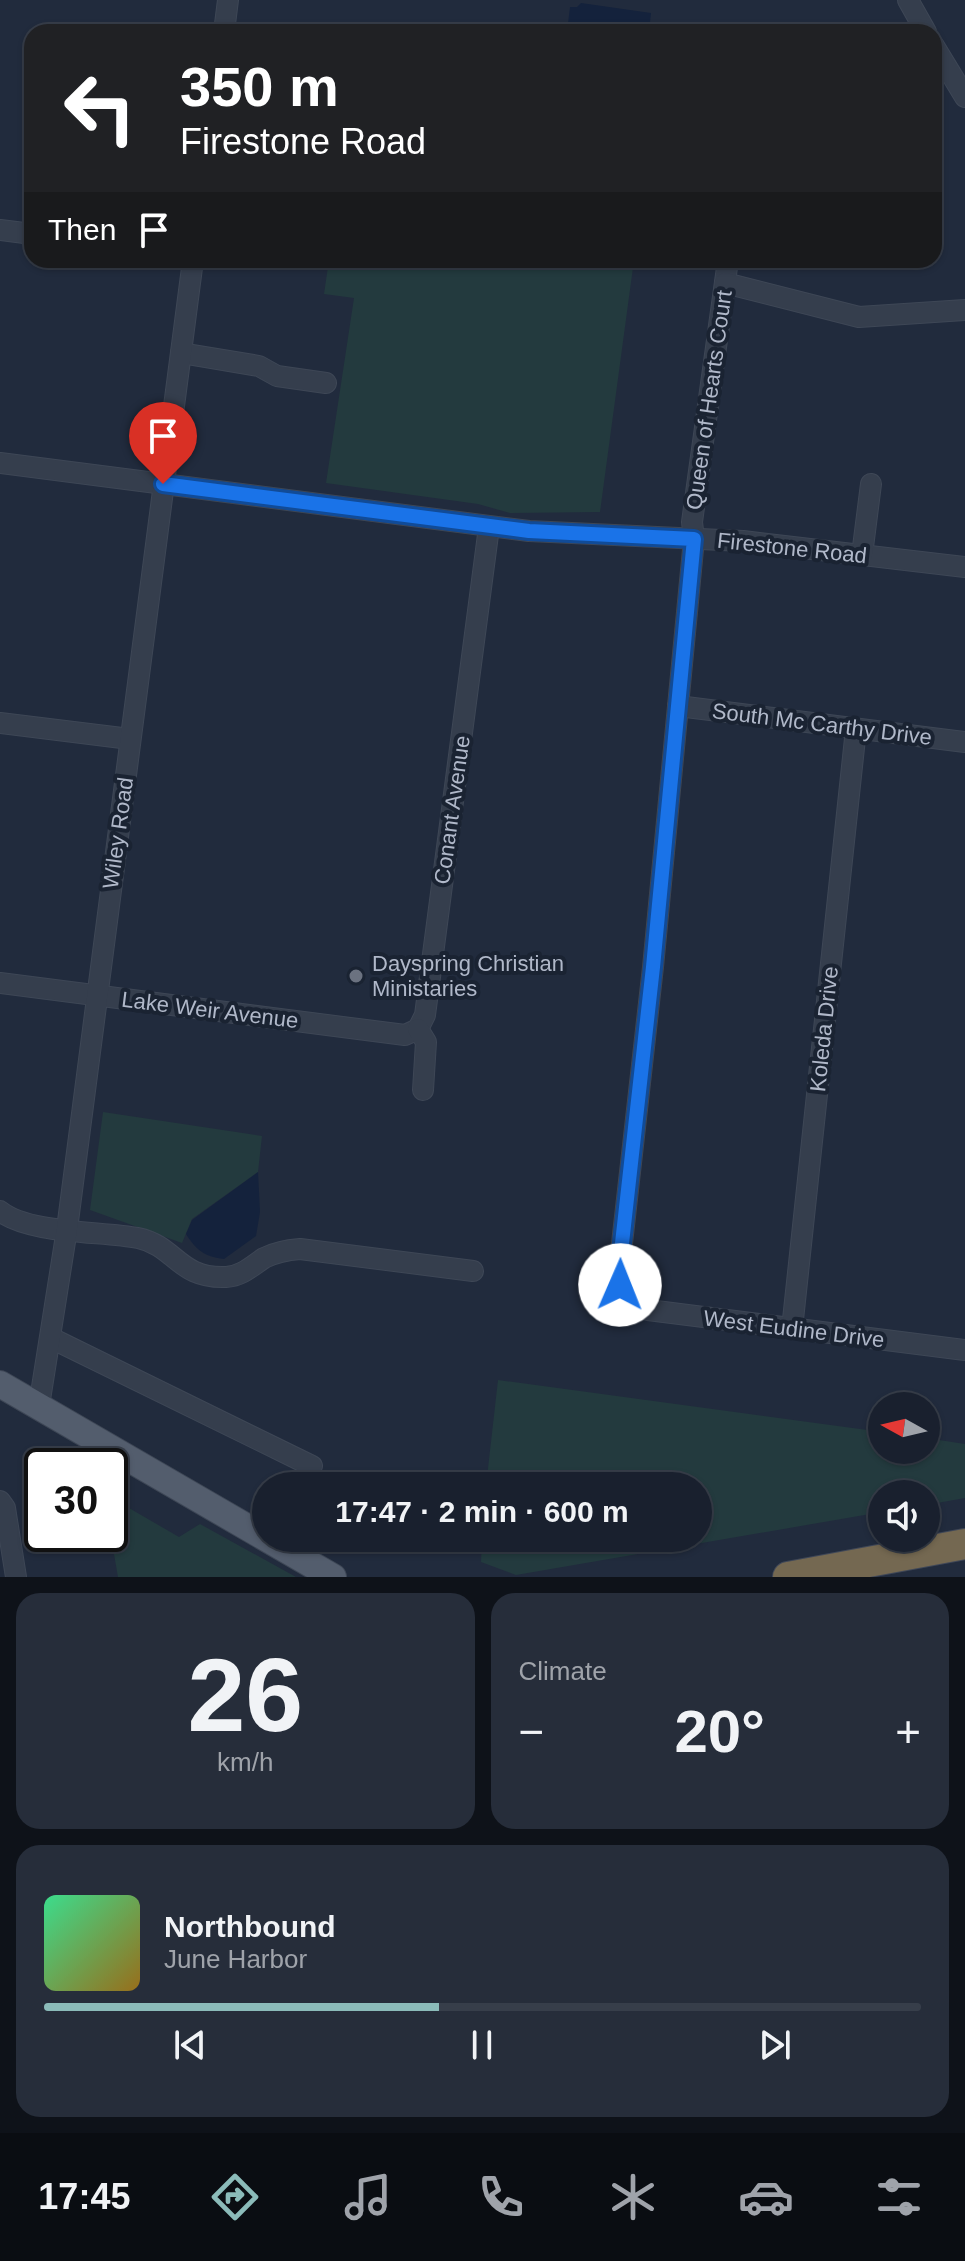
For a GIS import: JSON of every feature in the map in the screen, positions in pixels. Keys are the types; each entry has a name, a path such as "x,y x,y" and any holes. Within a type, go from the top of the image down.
{"highway":[{"path":"788,1577 965,1544"}],"main road":[{"path":"0,1384 333,1577"}],"street":[{"path":"225,24 228,0"},
{"path":"908,0 922,24"},
{"path":"942,59 965,97"},
{"path":"0,230 24,233"},
{"name":"Wiley Road","path":"39,1406 67,1229 192,268"},
{"name":"Queen of Hearts Court","path":"626,1297 620,1285 619,1270 678,706 694,539 692,522 727,268"},
{"path":"725,283 859,317 965,310"},
{"path":"181,353 259,366 277,376 326,383"},
{"name":"Firestone Road","path":"0,463 489,527 743,541 965,567"},
{"path":"862,555 871,484"},
{"name":"Conant Avenue","path":"423,1090 426,1042 418,1029 425,1015 489,527"},
{"name":"South Mc Carthy Drive","path":"678,706 965,742"},
{"path":"0,723 130,739"},
{"name":"Koleda Drive","path":"792,1329 856,729"},
{"name":"Lake Weir Avenue","path":"0,983 405,1035 418,1029"},
{"path":"0,1211 22,1223 155,1243 189,1271 208,1276 230,1277 248,1271 281,1251 300,1249 473,1271"},
{"name":"West Eudine Drive","path":"626,1297 635,1306 648,1310 965,1350"},
{"path":"51,1338 312,1466"},
{"path":"0,1501 5,1508 16,1577"}],"green space":[{"path":"328,268 633,268 600,512 510,513 478,504 326,483 354,298 324,294"},
{"path":"103,1112 262,1136 258,1172 192,1219 182,1243 90,1210"},
{"path":"498,1380 868,1430 868,1464 940,1464 940,1440 965,1444 965,1498 940,1502 940,1480 868,1480 868,1514 712,1541 712,1472 488,1472"},
{"path":"128,1507 179,1537 200,1524 296,1577 118,1577 114,1552 128,1552"},
{"path":"481,1552 650,1552 516,1575 481,1562"}],"water":[{"path":"581,3 651,13 650,24 568,24 570,7"},
{"path":"258,1172 260,1212 256,1236 224,1259 202,1252 186,1234 192,1220"}],"place":[{"name":"Dayspring Christian Ministaries","path":"356,976"}],"route":[{"path":"163,484 489,527 694,539 653,967 619,1270 620,1285"}]}
